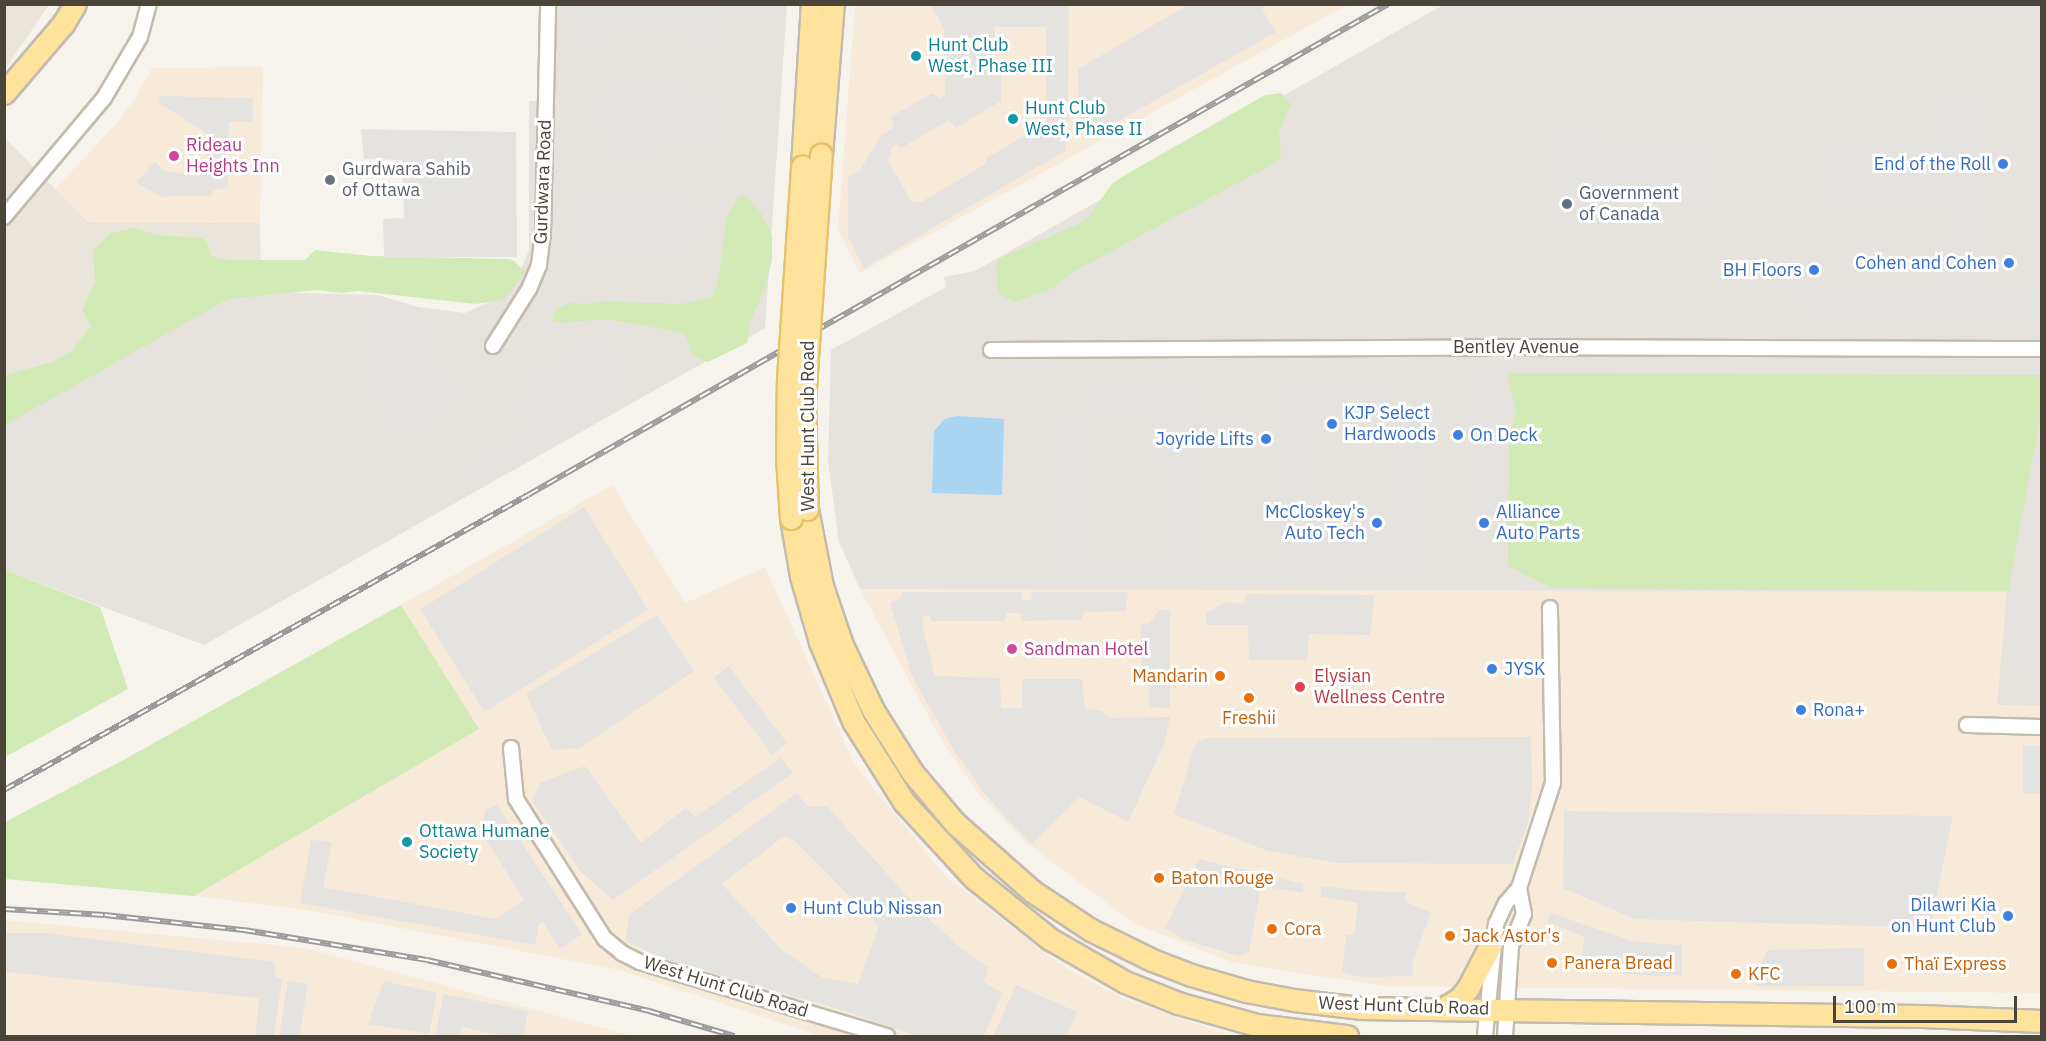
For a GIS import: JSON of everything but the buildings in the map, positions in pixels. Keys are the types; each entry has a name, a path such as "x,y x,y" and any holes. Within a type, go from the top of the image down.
{"main road":[{"path":"4,93 63,24 75,4"},
{"name":"West Hunt Club Road","path":"812,4 812,160"},
{"name":"West Hunt Club Road","path":"833,4 812,160 788,379 787,457 799,514 828,607 852,666 886,733 912,772 955,823 1032,891 1107,939 1152,960 1224,985 1325,1005 1360,1008 1922,1016 2042,1021"},
{"name":"West Hunt Club Road","path":"799,514 801,576 819,642 853,721 904,802 974,878 1050,939 1125,982 1178,1003 1247,1023 1299,1032 1347,1036"},
{"path":"1442,1009 1460,998 1468,988 1493,940"}],"street":[{"path":"4,217 104,98 140,37 149,4"},
{"name":"Gurdwara Road","path":"493,346 515,314 539,265 543,231 548,4"},
{"name":"Bentley Avenue","path":"991,350 1476,347 2042,349"},
{"path":"1505,1036 1497,1009 1493,940 1496,924 1506,903 1519,888 1553,783 1550,608"},
{"path":"1967,725 2042,727"},
{"name":"West Hunt Club Road","path":"512,748 516,799 605,939 622,953 640,962 887,1036"},
{"path":"1485,1036 1497,1009 1511,946 1524,914 1519,888"}],"shaded area":[{"path":"4,5 49,5 5,69"},
{"path":"557,5 787,5 765,328 204,645 5,570 4,423 227,291 378,295 418,307 465,313 498,298 519,274 529,250 529,101 553,101"},
{"path":"583,5 720,6 720,41 696,42 695,26 605,26 603,41 580,40"},
{"path":"855,5 1347,5 860,273 838,230"},
{"path":"930,5 1069,5 1068,124 1065,151 864,268 848,237 848,177 860,170 881,136 894,127 891,117 932,93 940,98 945,93 944,28","holes":["995,27 1046,27 1047,123 986,158 986,164 921,202 912,202 888,161 892,148 897,144 901,148 949,120 956,128 1001,101 1001,71 994,65"]},
{"path":"1188,5 1263,5 1263,11 1276,32 1092,136 1080,129 1078,69"},
{"path":"1443,5 2041,5 2041,706 1997,705 2007,592 860,589 839,542 828,461 831,350 946,287 944,277 975,271"},
{"name":"Rideau Heights Inn","path":"263,67 260,223 88,222 55,189 117,123 136,97 152,68"},
{"path":"612,81 686,82 688,95 713,97 714,126 708,138 653,139 653,152 615,152 612,138 599,126 599,106 612,93"},
{"path":"160,96 253,98 253,122 229,122 228,187 214,190 211,196 163,198 136,182 155,162 164,171 199,176 207,168 206,133 159,103"},
{"path":"1973,99 1974,132 1982,147 1981,286 2041,287 2041,321 1996,322 1992,310 1965,313 1817,312 1802,301 1803,285 1943,285 1943,262 1953,262 1952,204 1831,204 1829,143 1944,144 1946,100"},
{"path":"361,129 516,132 517,257 384,257 383,219 404,218 402,160 364,159"},
{"path":"1556,129 1596,130 1595,147 1710,151 1709,201 1554,196"},
{"path":"4,137 88,222 260,223 261,292 5,423"},
{"path":"603,189 604,202 692,204 718,209 716,226 579,225 579,190"},
{"path":"576,227 696,230 688,249 576,248"},
{"path":"369,306 393,306 427,315 431,365 456,395 440,416 410,433 404,424 396,428 369,383 378,377"},
{"path":"593,341 600,352 608,348 627,382 618,388 624,399 479,481 470,466 535,430 517,398 534,388 529,378"},
{"path":"1475,363 1486,364 1503,375 1506,405 1503,508 1479,508"},
{"path":"1192,381 1201,382 1201,554 1165,556 1164,406 1093,405 1091,388 1173,386"},
{"path":"1277,381 1313,391 1390,393 1391,406 1312,406 1312,533 1400,535 1403,408 1414,398 1425,399 1423,549 1418,571 1289,568 1278,552"},
{"path":"1065,418 1089,420 1089,567 1286,571 1285,584 1065,585"},
{"path":"612,485 685,603 765,567 855,765 945,876 1061,965 1122,998 1232,1036 821,1036 619,970 313,911 194,896 479,729 401,605"},
{"path":"584,507 648,610 484,712 420,609"},
{"path":"860,589 2008,592 1997,705 2041,706 2041,993 1384,986 1234,963 1133,923 1027,843 977,792 942,741"},
{"path":"902,592 1021,592 1023,600 1031,600 1032,592 1128,592 1125,611 1084,612 1082,620 1022,621 1020,613 1006,613 1004,621 931,621 930,615 924,616 922,625 935,676 1000,678 1001,708 1022,708 1022,679 1082,679 1085,709 1101,711 1109,718 1170,717 1165,742 1128,822 1080,797 1032,844 1008,820 985,794 955,752 912,676 890,603 902,598"},
{"path":"1247,594 1375,595 1370,635 1309,634 1307,660 1249,660 1248,625 1206,625 1206,613 1226,602 1244,604"},
{"path":"2031,598 2030,666 2008,664 2011,601"},
{"path":"1160,609 1170,610 1170,708 1149,707 1149,672 1141,671 1141,624 1149,623"},
{"path":"657,615 694,671 580,748 552,750 526,694"},
{"path":"729,666 787,743 772,755 714,677"},
{"path":"1531,737 1532,786 1528,824 1512,864 1337,863 1268,851 1174,814 1194,748 1198,741 1207,738"},
{"path":"2023,746 2041,746 2041,794 2023,794"},
{"path":"781,758 793,773 613,900 582,873 532,801 541,782 585,766 641,843 686,808 695,817"},
{"path":"797,793 807,806 828,807 918,909 962,949 988,967 984,982 1002,993 984,1036 916,1036 849,1012 658,957 625,940 630,914","holes":["784,836 795,841 879,926 858,984 821,977 780,948 722,884"]},
{"path":"497,805 582,934 560,949 543,922 539,924 535,945 300,903 311,840 332,842 323,887 496,919 524,900 482,833 485,810"},
{"path":"1564,811 1953,816 1930,928 1635,919 1563,888"},
{"path":"1199,859 1303,884 1303,893 1261,886 1249,952 1239,956 1184,940 1165,928"},
{"path":"1322,886 1365,891 1405,892 1406,902 1431,913 1413,961 1413,976 1360,977 1342,972 1346,934 1354,935 1358,903 1320,896"},
{"path":"1551,913 1635,942 1682,945 1682,975 1656,976 1622,973 1581,958 1585,937 1547,922"},
{"path":"4,920 305,948 633,1036 5,1036"},
{"path":"5,933 46,933 274,962 275,976 282,979 274,1036 255,1036 259,998 5,972"},
{"path":"1864,948 1864,986 1755,986 1756,972 1768,950"},
{"path":"288,981 308,984 300,1036 279,1036"},
{"path":"384,981 437,993 429,1034 368,1024"},
{"path":"1016,985 1077,1012 1066,1036 993,1036"},
{"path":"444,994 528,1011 524,1036 503,1036 462,1027 460,1036 435,1036"}],"green space":[{"path":"1281,93 1291,104 1279,131 1281,155 1275,163 1071,273 1053,288 1014,302 998,293 996,265 1000,258 1079,224 1092,212 1112,184 1125,175 1265,95"},
{"path":"745,195 761,213 772,236 772,260 764,291 751,319 747,343 708,362 693,356 684,333 608,319 560,323 551,320 555,310 569,303 586,304 602,301 681,304 712,297 718,281 726,220 737,198"},
{"path":"134,228 157,235 201,238 207,242 211,256 226,260 305,260 315,250 371,256 507,259 514,261 525,272 503,300 475,304 358,291 342,293 317,290 228,299 5,425 5,375 52,362 72,351 91,326 82,310 95,283 93,250 111,233"},
{"path":"1507,373 2041,375 2041,414 2008,591 1552,588 1508,566 1509,440 1516,411"},
{"path":"5,570 100,607 128,689 5,757"},
{"path":"401,605 479,729 194,896 5,879 5,822 127,758"}],"water":[{"path":"957,416 1004,419 1002,495 932,493 934,431 945,419"}],"railway":[{"path":"4,790 528,495 1388,4"},
{"path":"4,909 105,915 244,930 427,960 649,1011 734,1036"}],"place":[{"name":"Hunt Club West, Phase III","path":"916,56"},
{"name":"Hunt Club West, Phase II","path":"1013,119"},
{"name":"Rideau Heights Inn","path":"174,156"},
{"name":"End of the Roll","path":"2003,164"},
{"name":"Gurdwara Sahib of Ottawa","path":"330,180"},
{"name":"Government of Canada","path":"1567,204"},
{"name":"Cohen and Cohen","path":"2009,263"},
{"name":"BH Floors","path":"1814,270"},
{"name":"KJP Select Hardwoods","path":"1332,424"},
{"name":"On Deck","path":"1458,435"},
{"name":"Joyride Lifts","path":"1266,439"},
{"name":"McCloskey's Auto Tech","path":"1377,523"},
{"name":"Alliance Auto Parts","path":"1484,523"},
{"name":"Sandman Hotel","path":"1012,649"},
{"name":"JYSK","path":"1492,669"},
{"name":"Mandarin","path":"1220,676"},
{"name":"Elysian Wellness Centre","path":"1300,687"},
{"name":"Freshii","path":"1249,698"},
{"name":"Rona+","path":"1801,710"},
{"name":"Ottawa Humane Society","path":"407,842"},
{"name":"Baton Rouge","path":"1159,878"},
{"name":"Hunt Club Nissan","path":"791,908"},
{"name":"Dilawri Kia on Hunt Club","path":"2008,916"},
{"name":"Cora","path":"1272,929"},
{"name":"Jack Astor's","path":"1450,936"},
{"name":"Panera Bread","path":"1552,963"},
{"name":"Thaï Express","path":"1892,964"},
{"name":"KFC","path":"1736,974"}]}
